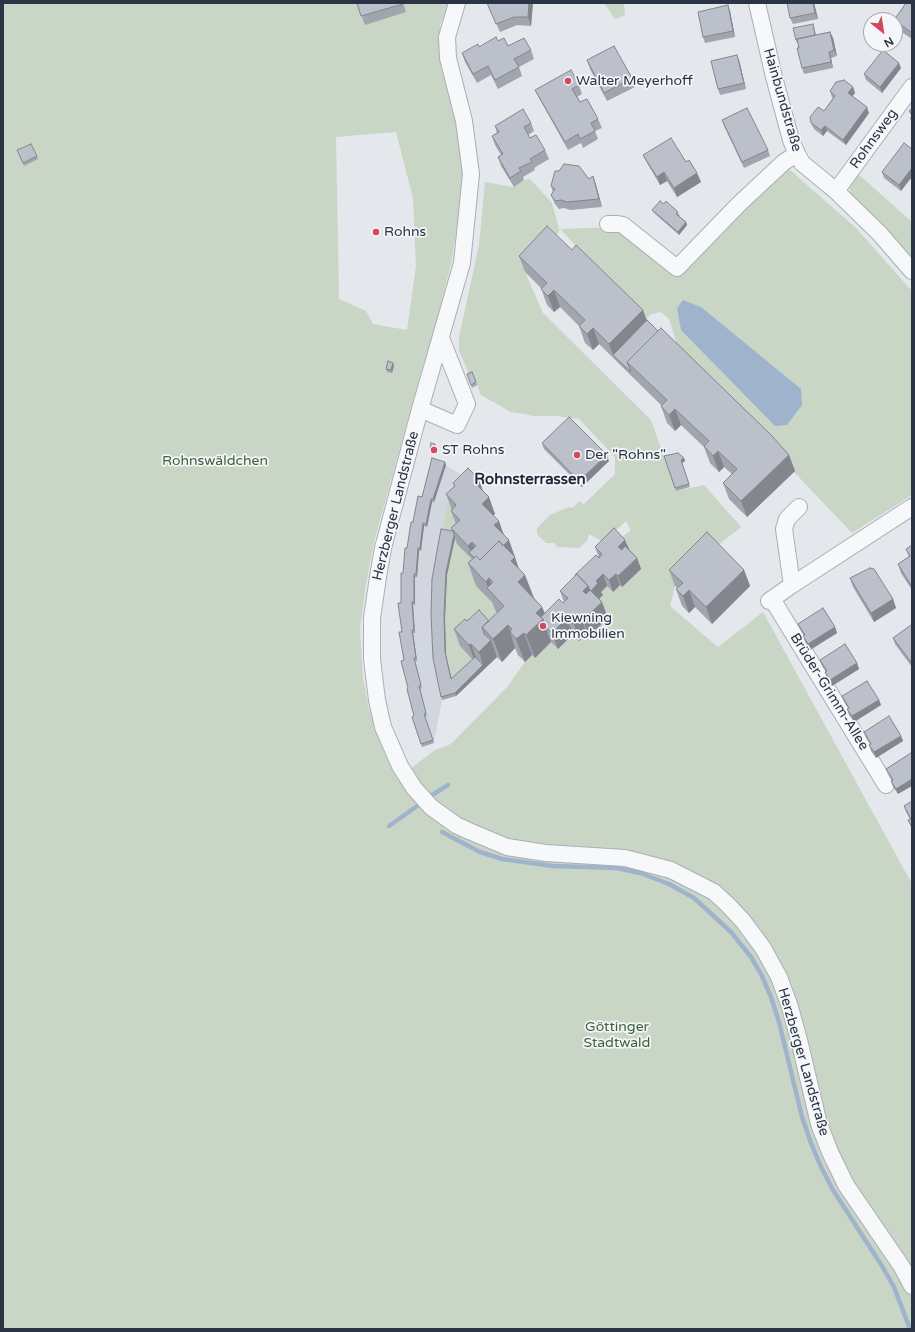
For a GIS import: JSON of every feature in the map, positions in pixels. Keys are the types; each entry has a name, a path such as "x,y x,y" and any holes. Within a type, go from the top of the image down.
{"street":[{"name":"Herzberger Landstraße","path":"457,3 447,37 448,58 464,121 471,174 462,263 420,409 383,548 374,599 371,633 372,666 377,700 384,727 400,766 414,788 431,807 456,825 507,847 546,853 625,858 671,870 714,892 728,905 743,921 763,948 779,977 790,1007 819,1124 830,1152 846,1185 902,1266 912,1286"},
{"name":"Hainbundstraße","path":"757,3 774,77 791,140 802,163 836,191 880,234 912,271"},
{"name":"Rohnsweg","path":"836,191 912,87"},
{"path":"608,224 623,225 677,268 739,204 784,162 797,154"},
{"path":"420,409 457,425 467,404 441,338"},
{"path":"792,585 784,529 787,519 799,507"},
{"name":"Brüder-Grimm-Allee","path":"886,785 771,600 912,507"}],"shaded area":[{"path":"446,465 466,478 447,575 445,619 484,668 456,696 442,700 434,743 415,719 409,691 402,635 404,576 414,525 423,500"}],"green space":[{"name":"Göttinger Stadtwald","path":"3,3 449,3 440,25 440,47 457,120 465,170 452,260 434,332 421,372 374,542 366,584 360,629 363,678 369,709 379,740 397,779 435,750 451,744 507,687 525,662 532,655 535,658 551,642 558,649 573,634 587,633 589,636 607,618 589,608 602,595 600,592 607,586 613,592 620,585 618,540 631,530 626,521 603,542 589,534 587,541 579,548 557,547 554,543 546,543 537,534 537,528 550,515 569,507 572,508 580,501 583,505 615,474 615,457 579,419 556,416 533,416 511,412 481,395 477,385 470,376 459,351 459,337 479,245 485,182 513,187 524,180 530,179 552,203 559,229 618,227 680,273 784,169 790,170 856,228 912,291 912,495 852,533 676,348 676,341 669,319 661,312 651,314 646,319 560,229 553,243 525,272 543,313 651,420 676,491 704,485 741,527 713,549 675,586 670,606 718,647 763,612 912,884 912,1329 3,1329","holes":["396,132 413,198 416,266 407,330 373,324 366,311 339,299 336,137"]},
{"path":"604,3 624,3 625,15 615,19"},
{"path":"857,173 912,222 912,262 850,194 850,183"},
{"path":"450,498 474,562 494,604 513,629 452,682 446,655 445,619 447,575 456,535 442,532"}],"water":[{"path":"683,300 701,307 801,389 802,405 787,425 775,426 681,330 677,308"}],"building":[{"path":"357,3 403,3 403,4 361,16"},
{"path":"487,3 529,3 528,17 514,17 496,24"},
{"path":"787,3 813,3 815,13 790,18"},
{"path":"906,3 912,3 911,32 903,26 903,12 900,12"},
{"path":"728,5 733,31 703,37 698,12"},
{"path":"813,24 815,35 796,40 793,28"},
{"path":"830,32 834,50 829,52 831,62 802,68 797,48 799,48 797,39"},
{"path":"496,37 498,41 504,38 508,46 524,38 531,50 514,59 519,67 495,80 488,66 473,74 462,53 478,44 479,47"},
{"path":"614,46 632,78 604,93 587,60"},
{"path":"881,52 885,52 899,63 880,87 864,74"},
{"path":"737,55 744,83 718,89 711,61"},
{"path":"571,70 579,85 572,89 580,102 587,99 598,119 591,123 595,131 580,139 578,134 565,142 535,90"},
{"path":"844,80 853,87 848,93 867,107 843,140 825,126 821,130 811,123 810,117 818,107 824,111 835,96 830,91 836,82"},
{"path":"747,108 768,150 742,162 722,120"},
{"path":"523,109 531,123 524,127 530,138 536,135 545,150 530,159 532,162 519,168 521,171 510,178 498,157 503,154 492,136 499,132 495,126"},
{"path":"671,138 686,162 689,160 697,173 674,188 664,172 657,177 643,155"},
{"path":"904,143 912,149 912,168 899,185 882,172"},
{"path":"31,144 37,156 23,163 17,150"},
{"path":"564,164 579,166 589,179 593,176 599,199 567,202 561,200 555,201 551,195 555,189 551,186 555,171 559,171"},
{"path":"660,201 664,204 666,201 678,212 676,214 686,222 678,232 652,210"},
{"path":"547,226 572,250 576,245 643,310 609,344 593,328 587,334 579,326 585,320 554,290 548,296 541,289 547,283 519,256"},
{"path":"647,320 658,331 627,362 631,372 613,355"},
{"path":"661,328 771,435 789,455 741,501 723,483 737,469 718,451 713,456 704,446 709,441 675,409 669,415 661,406 667,400 627,362"},
{"path":"388,361 393,363 391,370 386,369"},
{"path":"472,372 476,382 471,385 467,374"},
{"name":"Der \"Rohns\"","path":"569,417 607,455 579,481 542,443"},
{"path":"431,443 435,444 434,450 430,449"},
{"path":"678,453 684,458 681,460 689,484 675,488 664,456"},
{"path":"432,458 445,462 433,499 431,499 426,524 423,523 420,548 418,548 416,574 414,574 414,602 412,602 414,630 412,630 416,658 414,658 426,713 424,714 433,740 421,744 412,717 414,716 401,661 404,660 399,632 402,632 398,603 401,603 401,573 403,573 405,548 407,548 411,522 413,522 418,496 422,497"},
{"path":"468,468 479,480 476,484 489,497 482,504 499,521 494,525 509,540 503,546 499,541 480,560 476,556 474,558 469,552 476,546 472,542 468,546 451,528 460,520 451,511 456,505 446,494 455,486 453,483"},
{"path":"614,528 625,540 618,547 622,550 625,546 637,558 618,576 616,574 609,580 603,574 596,581 598,583 591,591 577,574 575,575 596,555 599,558 602,554 595,547"},
{"path":"441,529 453,531 454,535 446,572 444,616 445,652 451,679 475,657 483,665 455,693 441,697 433,658 431,615 432,579"},
{"path":"707,532 744,570 706,607 689,590 683,596 676,589 683,583 669,570"},
{"path":"499,541 515,557 511,561 525,575 518,582 542,607 536,613 543,619 526,635 524,633 516,639 510,632 512,629 508,625 493,639 482,627 504,606 487,588 493,582 489,578 486,582 468,563 476,556 480,560"},
{"path":"912,545 912,587 898,564 910,556 906,549"},
{"path":"870,568 874,569 893,599 871,613 850,578"},
{"path":"577,574 588,586 583,591 586,594 590,590 602,602 583,620 581,617 574,624 567,618 552,633 545,626 541,617 559,599 563,603 568,598 560,591"},
{"path":"823,608 835,627 808,644 803,636 805,635 798,624"},
{"path":"479,610 489,621 482,627 484,634 491,640 479,652 471,644 469,645 454,629 465,619 467,621"},
{"path":"911,625 912,660 910,661 893,638"},
{"path":"845,644 857,663 830,680 825,672 827,671 820,660"},
{"path":"867,681 879,700 852,716 847,709 849,708 842,696"},
{"path":"889,716 901,736 874,752 869,745 871,744 864,732"},
{"path":"911,753 912,779 896,789 891,781 893,780 886,769"},
{"path":"912,801 912,827 908,820 911,819 904,806"}],"waterway":[{"path":"432,795 448,785"},
{"path":"389,826 420,804"},
{"path":"442,832 480,852 502,859 553,866 616,868 640,873 669,884 694,898 731,932 751,957 761,974 771,997 779,1022 802,1117 821,1167 833,1190 894,1287 910,1329"}],"place":[{"name":"Walter Meyerhoff","path":"568,81"},
{"name":"Rohns","path":"376,232"},
{"name":"ST Rohns","path":"434,450"},
{"name":"Der \"Rohns\"","path":"577,455"},
{"name":"Kiewning Immobilien","path":"543,626"}],"district":[{"name":"Rohnsterrassen","path":"530,480"}],"park label":[{"name":"Rohnswäldchen","path":"215,461"}]}
